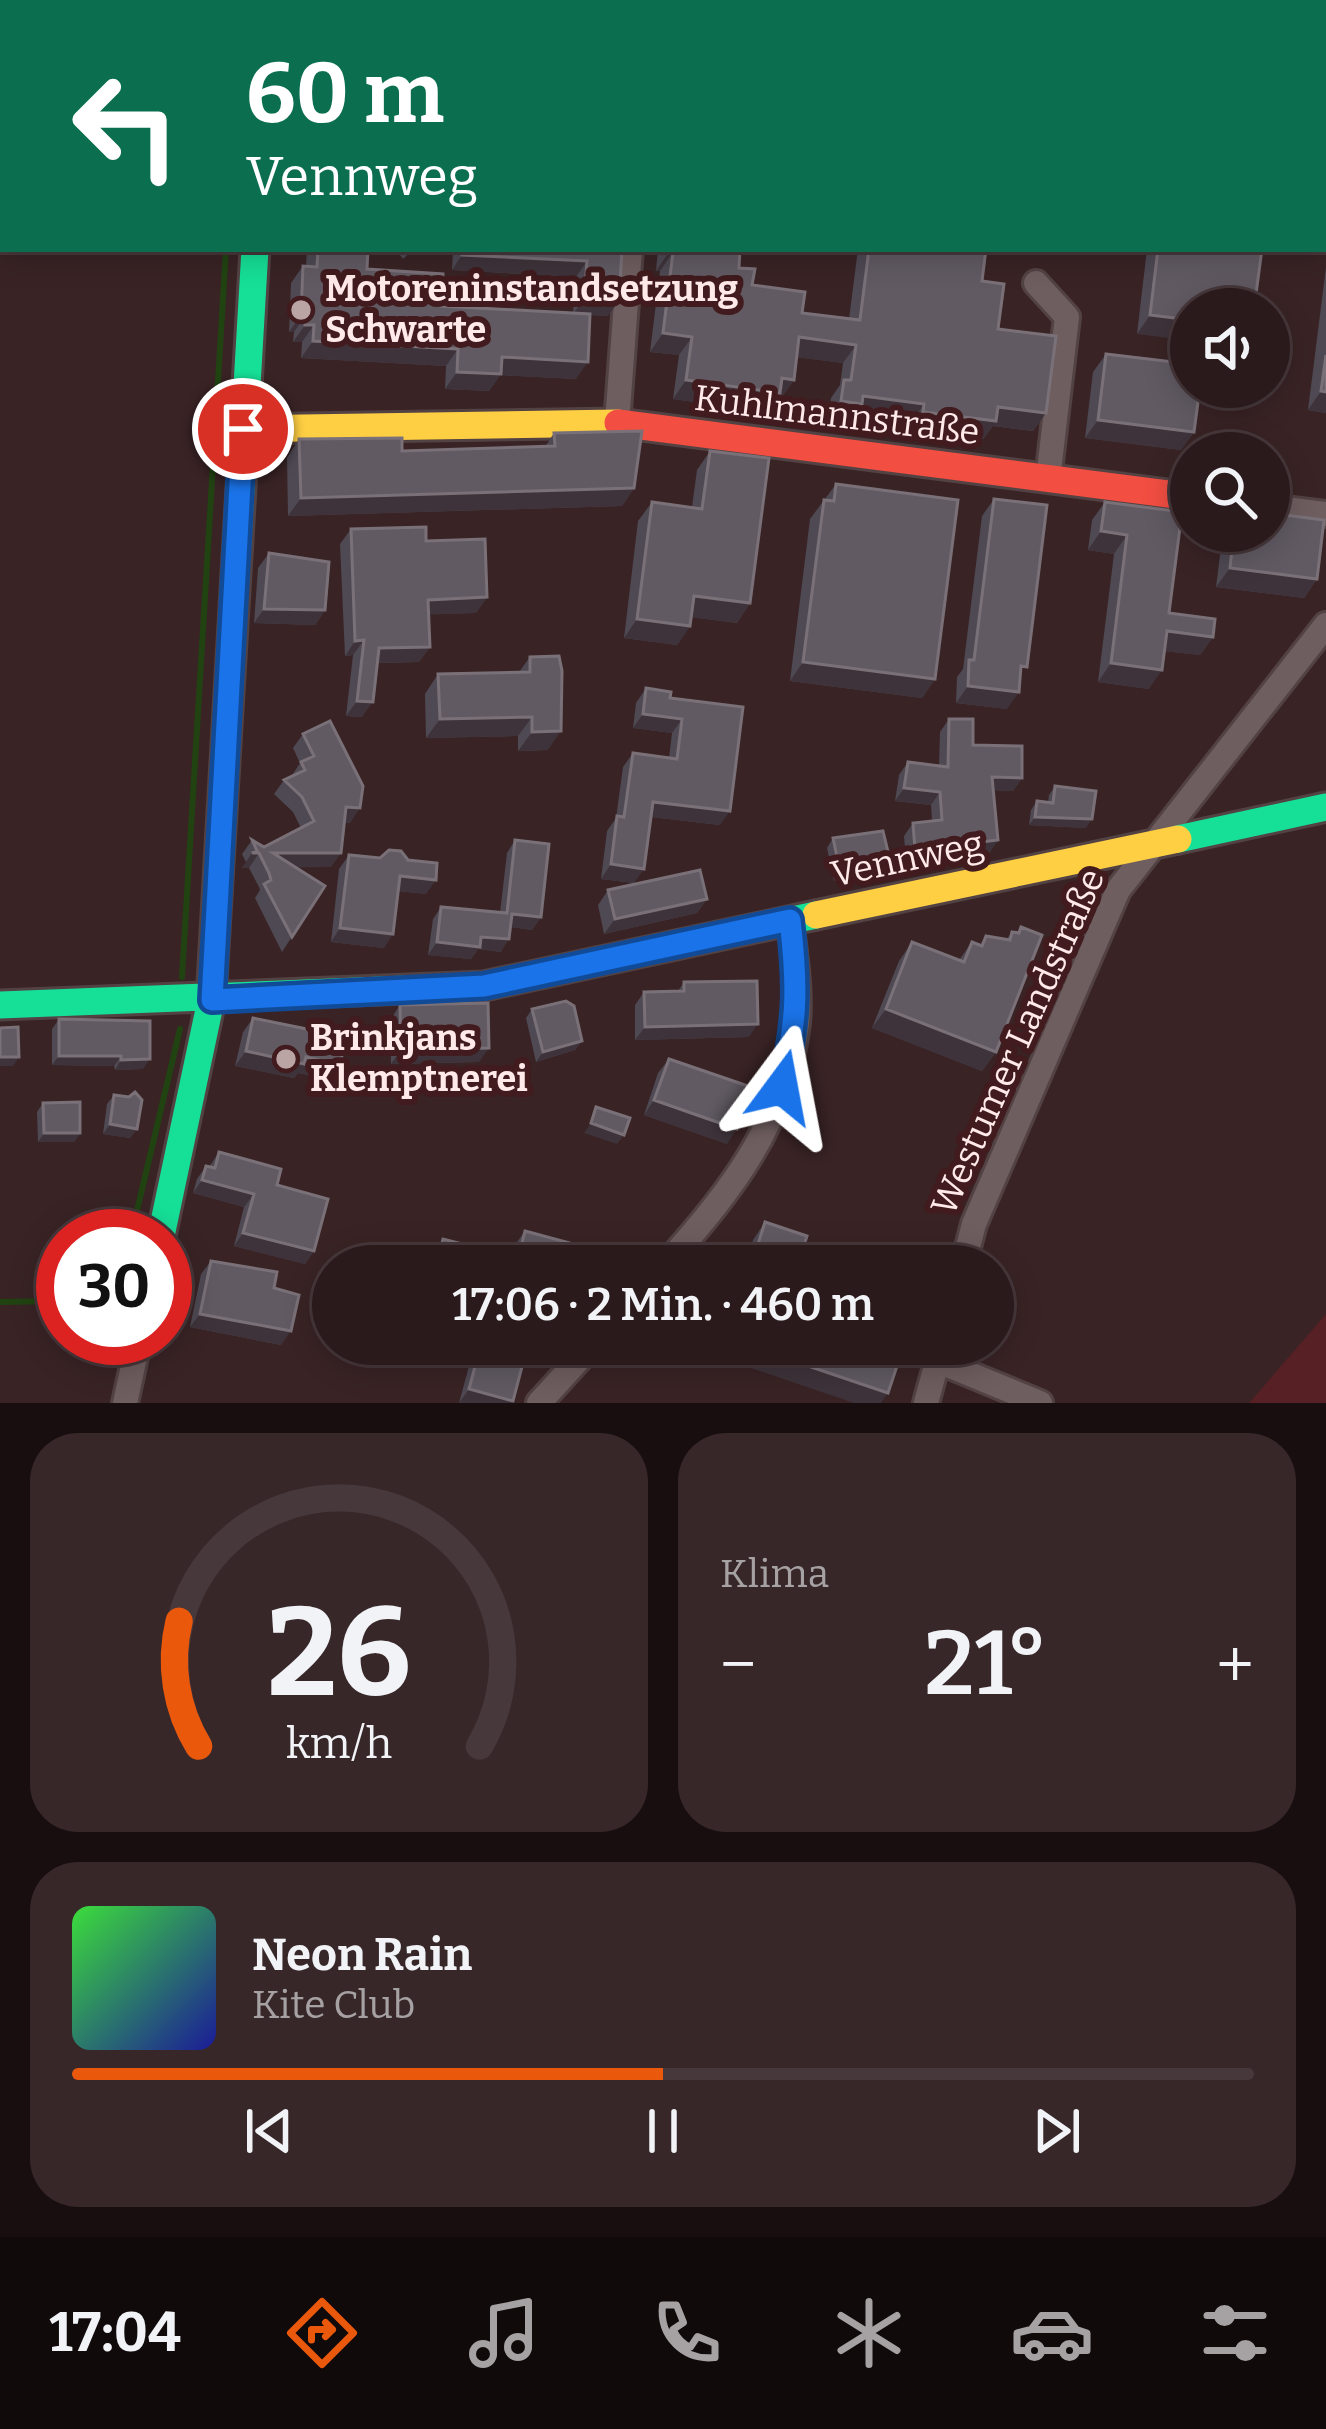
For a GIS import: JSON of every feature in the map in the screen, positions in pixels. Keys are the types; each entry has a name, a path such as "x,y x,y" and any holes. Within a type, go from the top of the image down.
{"street":[{"path":"167,1209 212,1000 255,252"},
{"path":"617,423 630,252"},
{"path":"1036,283 1067,317 1048,478"},
{"name":"Kuhlmannstraße","path":"243,429 617,423 1170,494"},
{"path":"1290,510 1326,514"},
{"name":"Westumer Landstraße","path":"968,1245 1118,890 1326,625"},
{"name":"Vennweg","path":"0,1005 484,986 1326,807"},
{"path":"683,1245 723,1201 758,1145 782,1087 796,1024 790,920"},
{"path":"125,1403 133,1365"},
{"path":"539,1403 574,1365"},
{"path":"926,1403 936,1365"},
{"path":"965,1365 1040,1403"}],"shaded area":[{"path":"1326,1314 1326,1403 1249,1403"}],"building":[{"path":"318,252 368,252 367,269 443,274 441,306 590,314 588,362 502,357 501,374 457,372 458,349 313,341 314,325 305,325 306,315 301,315 303,266 317,267"},
{"path":"622,252 619,301 584,299 587,261 462,255"},
{"path":"673,252 740,252 739,268 755,269 752,285 805,292 802,313 860,320 869,252 986,252 982,281 1004,284 998,329 1056,336 1046,413 998,407 996,421 923,412 924,404 863,396 862,404 841,401 844,380 851,380 856,345 799,337 794,380 782,378 780,393 686,380 692,337 663,333"},
{"path":"1158,252 1262,252 1257,288 1170,288 1170,317 1150,315"},
{"path":"1106,354 1170,362 1170,408 1197,408 1194,432 1098,420"},
{"path":"1326,355 1326,392 1321,391"},
{"path":"642,431 634,488 301,498 299,439 402,438 402,451 555,446 554,433"},
{"path":"710,451 769,458 750,603 694,596 690,626 637,619 652,502 702,509"},
{"path":"836,484 958,500 935,679 803,662 824,500 834,501"},
{"path":"994,499 1047,505 1027,667 1021,666 1019,692 968,686"},
{"path":"1105,502 1170,510 1170,552 1177,552 1169,613 1215,619 1213,637 1167,631 1162,670 1111,663 1127,535 1101,531"},
{"path":"1290,516 1324,520 1317,579 1230,568 1232,552 1290,552"},
{"path":"426,527 426,541 485,539 487,597 428,600 430,647 379,648 373,702 357,701 364,640 355,641 351,529"},
{"path":"269,553 329,562 325,610 264,609"},
{"path":"559,656 561,731 532,732 532,717 440,719 438,674 530,672 530,657"},
{"path":"646,688 671,692 670,698 743,707 730,811 653,802 644,869 611,864 617,816 624,817 633,753 677,759 682,719 643,714"},
{"path":"949,719 973,719 973,745 1022,746 1022,778 992,777 998,840 915,850 913,823 942,820 940,792 904,788 908,762 948,767"},
{"path":"330,721 363,786 360,808 346,807 341,853 273,853 325,886 292,937 264,884 271,880 259,853 252,853 257,851 252,840 264,847 314,821 302,797 284,780 305,770 301,762 314,756 303,734"},
{"path":"1055,786 1096,791 1092,819 1035,817 1037,801 1053,803"},
{"path":"883,831 890,860 840,871 833,838"},
{"path":"515,840 549,844 541,917 512,914 509,939 481,937 480,947 437,942 441,907 507,913"},
{"path":"389,850 401,851 408,860 437,863 436,880 400,876 393,934 340,928 349,855 380,858"},
{"path":"700,870 707,899 615,919 608,890"},
{"path":"1021,927 1042,935 996,1052 886,1009 912,942 964,962 972,942 982,946 986,936 1010,940 1012,932 1019,933"},
{"path":"757,981 758,1024 645,1027 644,992 684,991 684,982"},
{"path":"566,1001 574,1006 582,1041 543,1052 532,1009"},
{"path":"488,1003 489,1048 401,1050 400,1005"},
{"path":"253,1018 346,1037 340,1065 306,1057 304,1064 246,1051"},
{"path":"59,1019 150,1021 150,1059 59,1056"},
{"path":"18,1027 19,1057 0,1057 0,1028"},
{"path":"669,1059 751,1087 737,1129 654,1100"},
{"path":"135,1092 142,1100 137,1129 110,1124 114,1095 129,1097"},
{"path":"80,1102 80,1133 44,1133 43,1103"},
{"path":"596,1107 630,1118 624,1135 591,1123"},
{"path":"219,1152 281,1169 277,1185 328,1199 312,1250 243,1233 254,1194 202,1180 206,1166 215,1168"},
{"path":"765,1222 807,1236 804,1245 758,1245"},
{"path":"525,1231 577,1245 521,1245"},
{"path":"211,1261 277,1272 274,1288 299,1295 291,1331 200,1314"},
{"path":"475,1365 522,1365 513,1401 469,1389"},
{"path":"805,1365 897,1365 888,1393"}],"waterway":[{"path":"182,977 226,252"},
{"path":"137,1209 180,1029"},
{"path":"0,1302 36,1301"}],"traffic: fast":[{"path":"167,1209 211,1000 255,252"},
{"path":"1178,839 1326,807"},
{"path":"0,1005 484,986 816,915"}],"traffic: slow":[{"path":"243,429 618,423"},
{"path":"816,915 1178,839"}],"traffic: jam":[{"path":"618,423 1170,494"}],"place":[{"name":"Motoreninstandsetzung Schwarte","path":"301,310"},
{"name":"Brinkjans Klemptnerei","path":"286,1059"}],"route":[{"path":"243,429 212,1000 484,986 790,920 796,1024 782,1087"}]}
